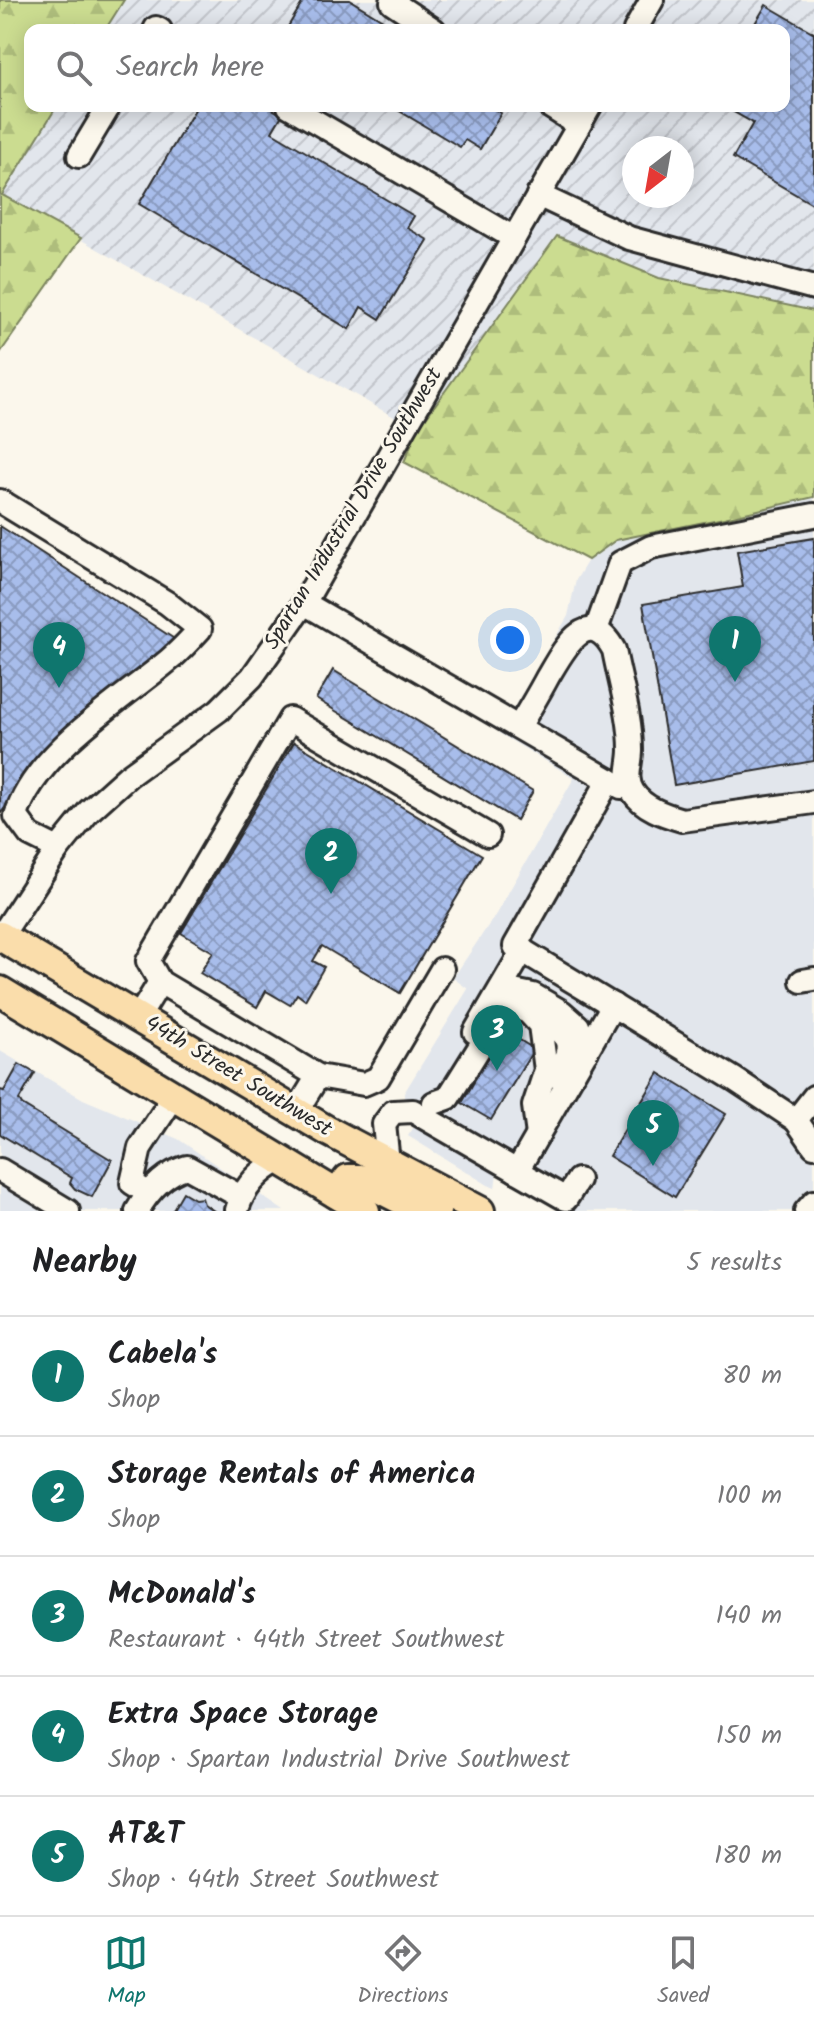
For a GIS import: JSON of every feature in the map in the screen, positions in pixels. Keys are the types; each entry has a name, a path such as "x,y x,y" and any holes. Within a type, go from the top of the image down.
{"main road":[{"name":"44th Street Southwest","path":"0,937 296,1112 480,1211"},
{"path":"0,991 280,1160 332,1203 365,1211"},
{"path":"332,1203 348,1179 361,1179 410,1204 436,1211"}],"street":[{"path":"638,24 652,0"},
{"path":"392,2 425,24"},
{"path":"79,156 105,112"},
{"path":"299,112 514,238"},
{"name":"Spartan Industrial Drive Southwest","path":"0,937 58,849 89,811 128,776 219,710 252,677 304,603 585,116"},
{"path":"538,195 629,238 814,288"},
{"path":"0,501 167,603 200,629 171,658 75,734 23,795 16,816 30,835 58,849"},
{"path":"596,630 620,563 651,547 814,515"},
{"path":"304,603 664,814 682,820 814,802"},
{"path":"519,727 568,642 585,630 596,630 607,638 614,650 630,741 627,777 637,796"},
{"path":"442,969 378,1078 364,1084 318,1076 160,982 148,961 290,719 488,835"},
{"path":"609,780 515,946 796,1120 814,1146"},
{"path":"430,1110 523,950"},
{"path":"138,1018 160,982"},
{"path":"494,999 513,991 533,995 562,1012 578,1026 587,1051"},
{"path":"517,1171 613,1005"},
{"path":"388,1163 384,1124 393,1112 430,1110 448,1098 491,1029 503,1015 516,1007 528,1012 540,1025 546,1070 534,1106 538,1135"},
{"path":"296,1112 318,1076"},
{"path":"174,1096 140,1148 132,1183 142,1202 177,1170 187,1167 239,1204 249,1183 280,1160"},
{"path":"796,1120 814,1097"},
{"path":"430,1110 517,1171 566,1199 578,1180"},
{"path":"0,1170 68,1211"},
{"path":"806,1211 814,1202"}],"shaded area":[{"path":"124,0 814,0 814,311 659,278 559,240 417,430 2,195 53,112 790,112 790,24 109,24"},
{"path":"814,497 814,1211 563,1211 497,1173 495,1188 488,1185 408,1136 416,1124 404,1117 404,1093 468,989 453,978 496,914 574,778 499,733 568,616 576,580 588,560 616,540"},
{"path":"0,1051 83,1099 178,1139 284,1211 0,1211"}],"green space":[{"path":"0,0 124,0 109,24 24,24 24,112 53,112 2,195 81,238 0,353"},
{"path":"557,236 659,278 814,311 814,497 616,540 588,560 404,462 417,430"}],"building":[{"path":"304,0 350,0 389,24 290,24"},
{"path":"766,5 814,33 814,205 733,158 753,123 734,112 790,112 790,24 755,24"},
{"path":"193,112 277,112 282,115 272,132 414,216 407,228 428,240 380,319 361,307 349,329 139,204"},
{"path":"401,112 501,113 480,149 465,140 460,147"},
{"path":"0,526 176,640 60,737 0,814"},
{"path":"814,538 814,761 674,785 643,604 743,587 737,551"},
{"path":"333,670 533,791 516,820 316,699"},
{"path":"294,742 482,855 400,993 322,946 313,961 324,967 305,1000 297,994 290,1005 266,991 257,1007 200,973 213,952 181,933"},
{"path":"499,1027 534,1049 491,1120 462,1103 474,1082 468,1079"},
{"path":"19,1064 35,1073 19,1100 22,1105 112,1160 92,1197 75,1189 70,1183 72,1178 0,1134 0,1090 4,1091"},
{"path":"659,1073 726,1114 675,1197 609,1156"},
{"path":"183,1192 195,1199 202,1198 204,1204 214,1211 172,1211"}],"place":[{"name":"Cabela's","path":"735,682"},
{"name":"Extra Space Storage","path":"59,688"},
{"name":"Storage Rentals of America","path":"331,894"},
{"name":"McDonald's","path":"497,1071"},
{"name":"AT&T","path":"653,1166"}]}
